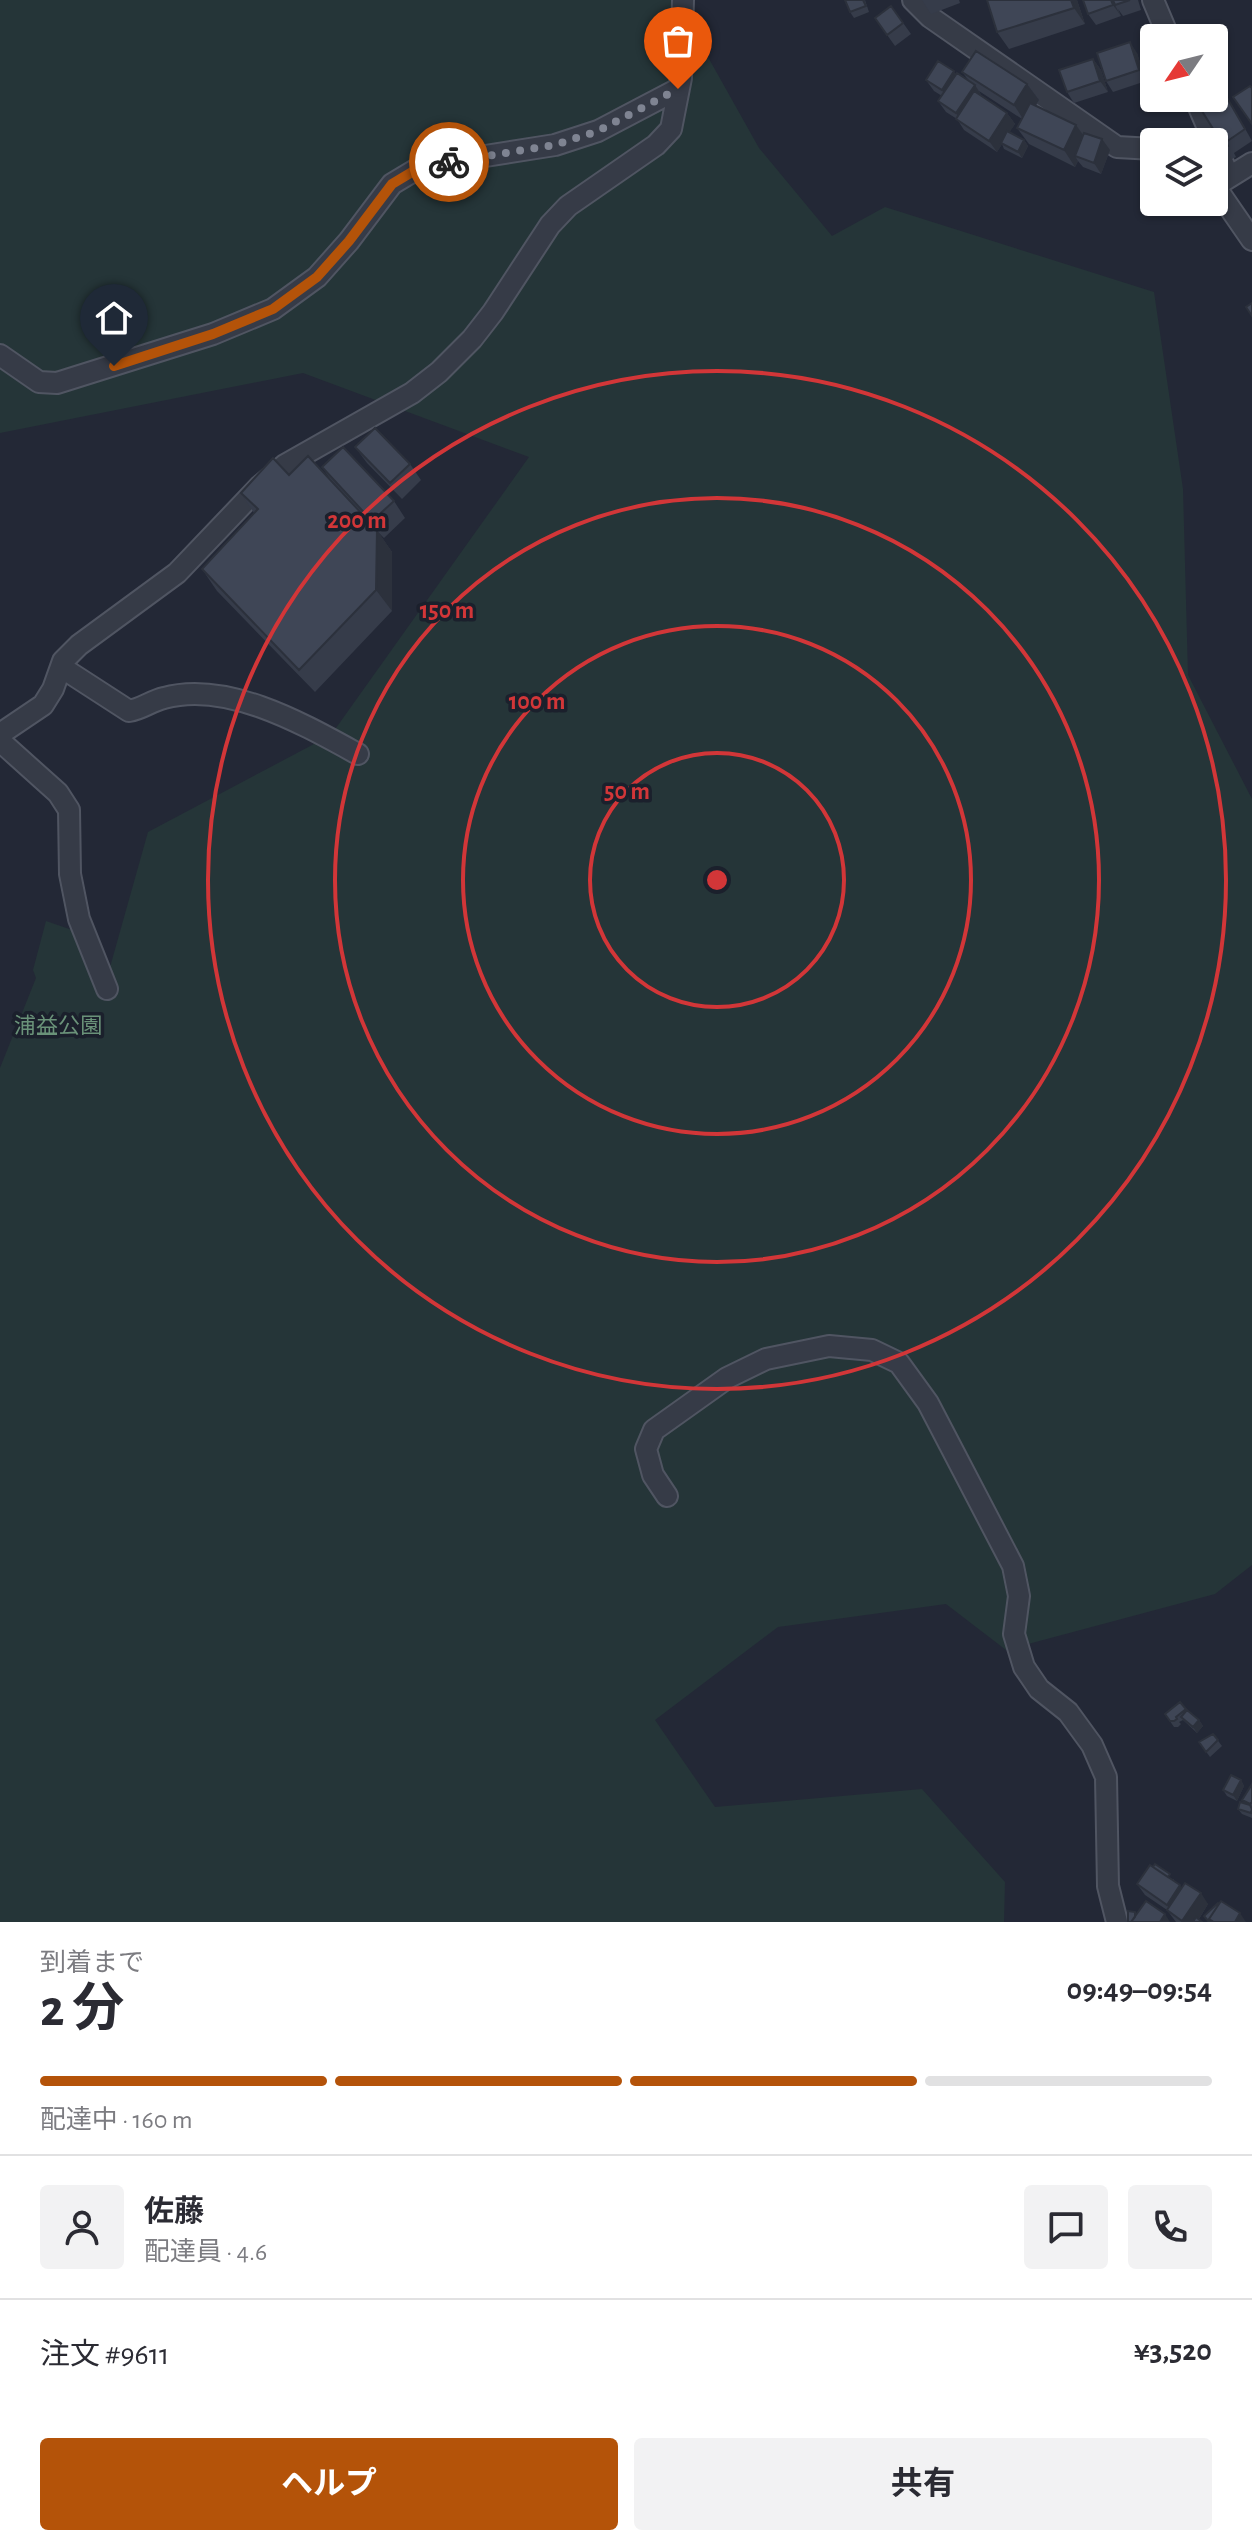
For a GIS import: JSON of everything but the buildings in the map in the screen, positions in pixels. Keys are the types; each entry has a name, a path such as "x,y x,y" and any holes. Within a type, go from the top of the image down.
{"street":[{"path":"0,734 43,705 53,689 63,661 79,645 177,573 259,487 285,465 412,393 439,372 472,339 493,312 550,225 568,206 656,145 671,129 681,78 683,0"},
{"path":"913,0 930,17 1117,147 1140,148"},
{"path":"1153,0 1163,24"},
{"path":"0,355 39,382 57,383 213,334 273,309 317,277 392,184 422,166 555,145 598,131 678,89"},
{"path":"1228,178 1252,163"},
{"path":"1228,199 1252,240"},
{"path":"61,667 129,711 164,698 194,695 231,699 293,719 358,754"},
{"path":"0,741 58,793 69,810 70,874 79,919 107,989"},
{"path":"667,1496 653,1475 646,1449 654,1430 727,1378 766,1359 829,1346 872,1350 899,1363 928,1403 1013,1566 1019,1596 1014,1634 1024,1667 1039,1689 1068,1712 1092,1745 1106,1777 1108,1886 1117,1922"}],"green space":[{"name":"浦益公園","path":"0,0 676,0 759,148 832,236 885,207 1154,292 1183,489 1188,675 1252,799 1252,1565 1215,1594 1006,1650 946,1604 778,1627 655,1720 715,1807 922,1789 1005,1882 1004,1922 0,1922 0,1068 36,978 33,970 46,921 78,932 103,992 148,832 331,735 529,457 303,373 0,433"}],"way so far":[{"path":"449,162 555,145 598,131 678,89"}],"route":[{"path":"114,366 213,334 273,309 317,277 392,184 422,166 449,162"}]}
